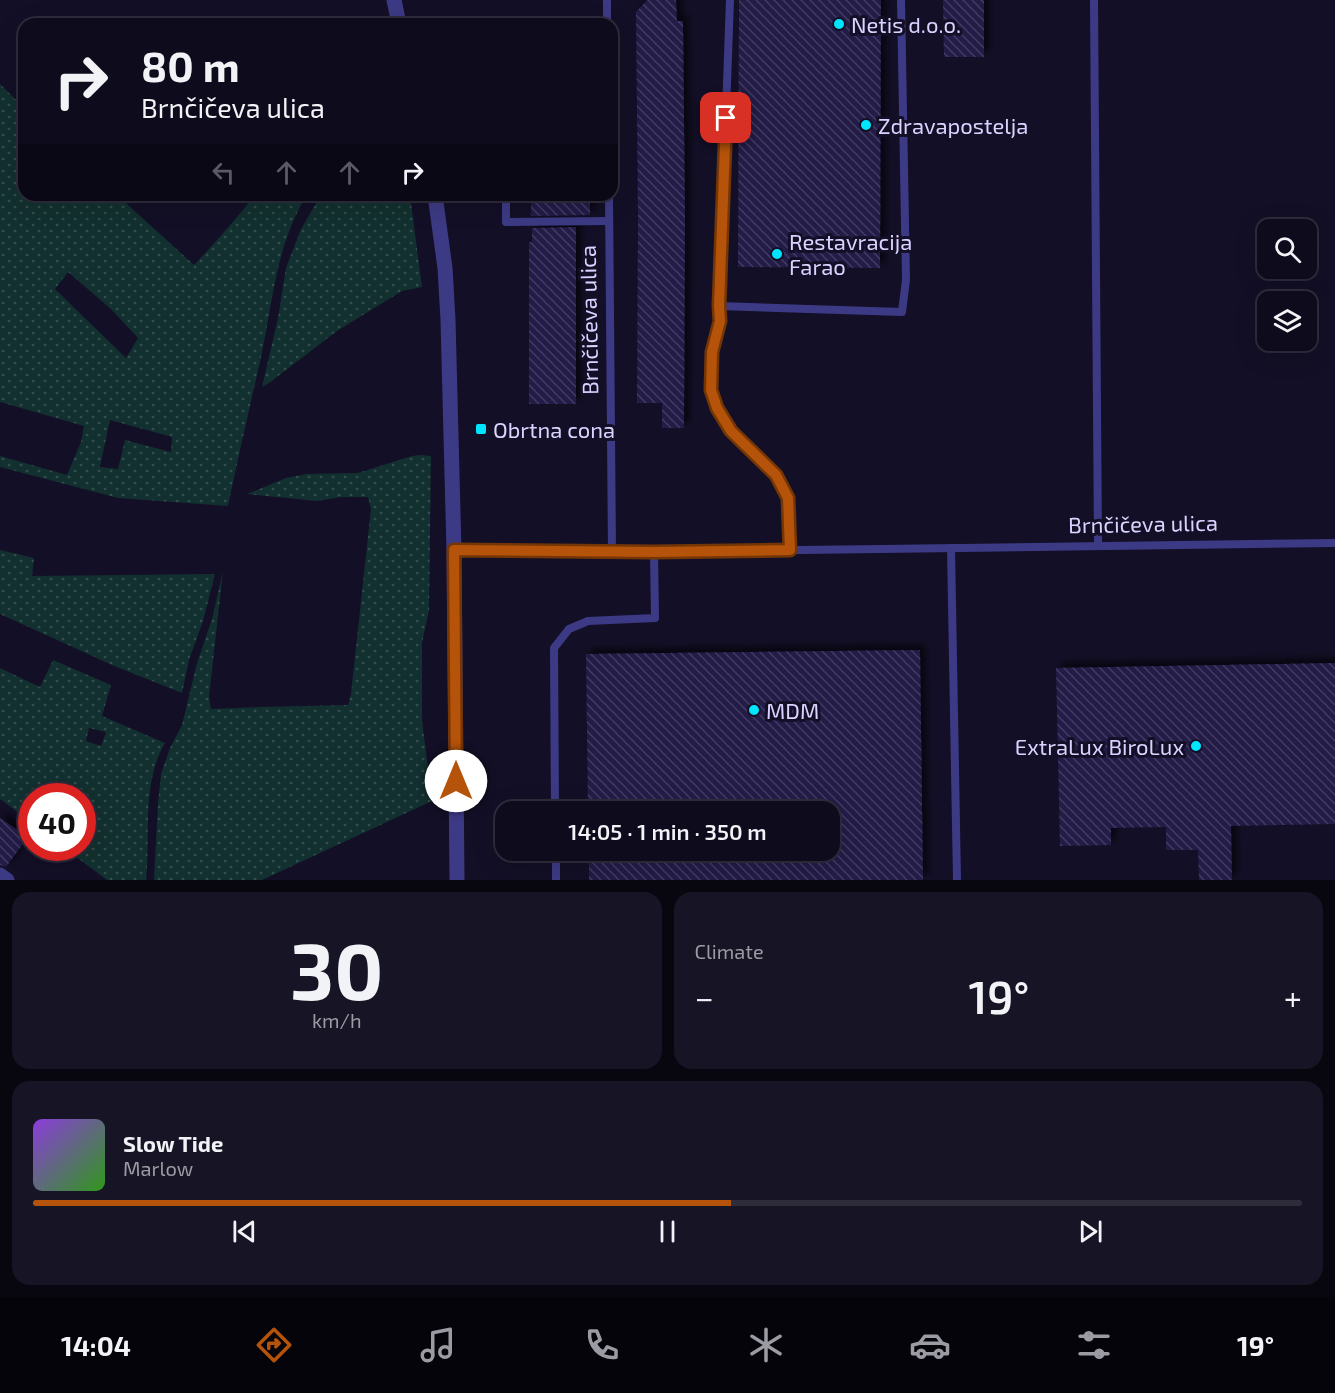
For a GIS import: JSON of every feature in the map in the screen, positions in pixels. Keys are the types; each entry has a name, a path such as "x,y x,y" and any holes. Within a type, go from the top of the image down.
{"street":[{"path":"395,0 398,18"},
{"path":"436,201 445,268 448,320 454,550 457,880"},
{"path":"0,875 7,880"}],"lane":[{"path":"607,0 607,18"},
{"path":"730,0 720,321 712,352 711,390 717,408 731,431 776,475 788,498 790,550"},
{"path":"719,306 902,312 906,280 901,0"},
{"path":"1094,0 1098,546"},
{"path":"506,201 506,222 609,221"},
{"name":"Brnčičeva ulica","path":"609,201 612,552"},
{"name":"Brnčičeva ulica","path":"454,550 654,552 1335,543"},
{"path":"951,548 957,880"},
{"path":"555,801 554,648 569,629 588,621 655,618 654,552"},
{"path":"556,861 556,880"}],"green space":[{"path":"0,84 18,102 18,201 124,201 194,265 250,201 304,201 296,214 281,255 228,506 118,498 0,467 0,456 67,475 81,442 84,426 0,402","holes":["68,272 112,310 138,338 126,358 55,289","110,420 172,437 171,452 125,440 118,469 100,467"]},
{"path":"317,201 411,201 422,287 402,291 337,331 262,387 278,318 286,268 301,229"},
{"path":"421,455 431,456 429,610 422,643 422,721 432,801 262,880 154,880 161,774 170,748 182,725 223,571 209,697 211,709 348,705 351,694 371,509 368,497 342,497 317,501 247,494 286,478 306,474 358,473"},
{"path":"0,550 34,558 32,576 215,574 203,621 189,660 182,693 112,665 0,614"},
{"path":"53,660 111,685 102,716 165,743 157,759 150,792 146,880 107,880 81,861 96,861 96,783 18,783 18,812 0,799 0,668 40,687","holes":["89,728 106,732 101,746 86,741"]}],"building":[{"path":"647,0 676,0 677,21 683,21 684,428 662,428 662,403 637,403 636,12"},
{"path":"739,0 881,0 880,268 738,267"},
{"path":"943,0 984,0 984,57 944,57"},
{"path":"531,201 590,201 590,215 531,216"},
{"path":"576,227 576,404 529,404 529,242 532,242 532,228"},
{"name":"MDM","path":"920,650 923,880 589,880 589,861 840,861 840,801 588,801 586,654"},
{"name":"ExtraLux BiroLux","path":"1335,663 1335,824 1231,826 1232,880 1199,880 1198,850 1166,850 1166,827 1111,828 1111,845 1060,846 1056,668"},
{"path":"0,818 18,830 18,851 6,867 0,865"}],"place":[{"name":"Netis d.o.o.","path":"839,24"},
{"name":"Zdravapostelja","path":"866,125"},
{"name":"Restavracija Farao","path":"777,254"},
{"name":"Obrtna cona","path":"481,429"},
{"name":"MDM","path":"754,710"},
{"name":"ExtraLux BiroLux","path":"1196,746"}],"route":[{"path":"456,781 454,550 654,552 790,550 788,498 776,475 731,431 717,408 711,390 712,352 720,321 726,118"}]}
